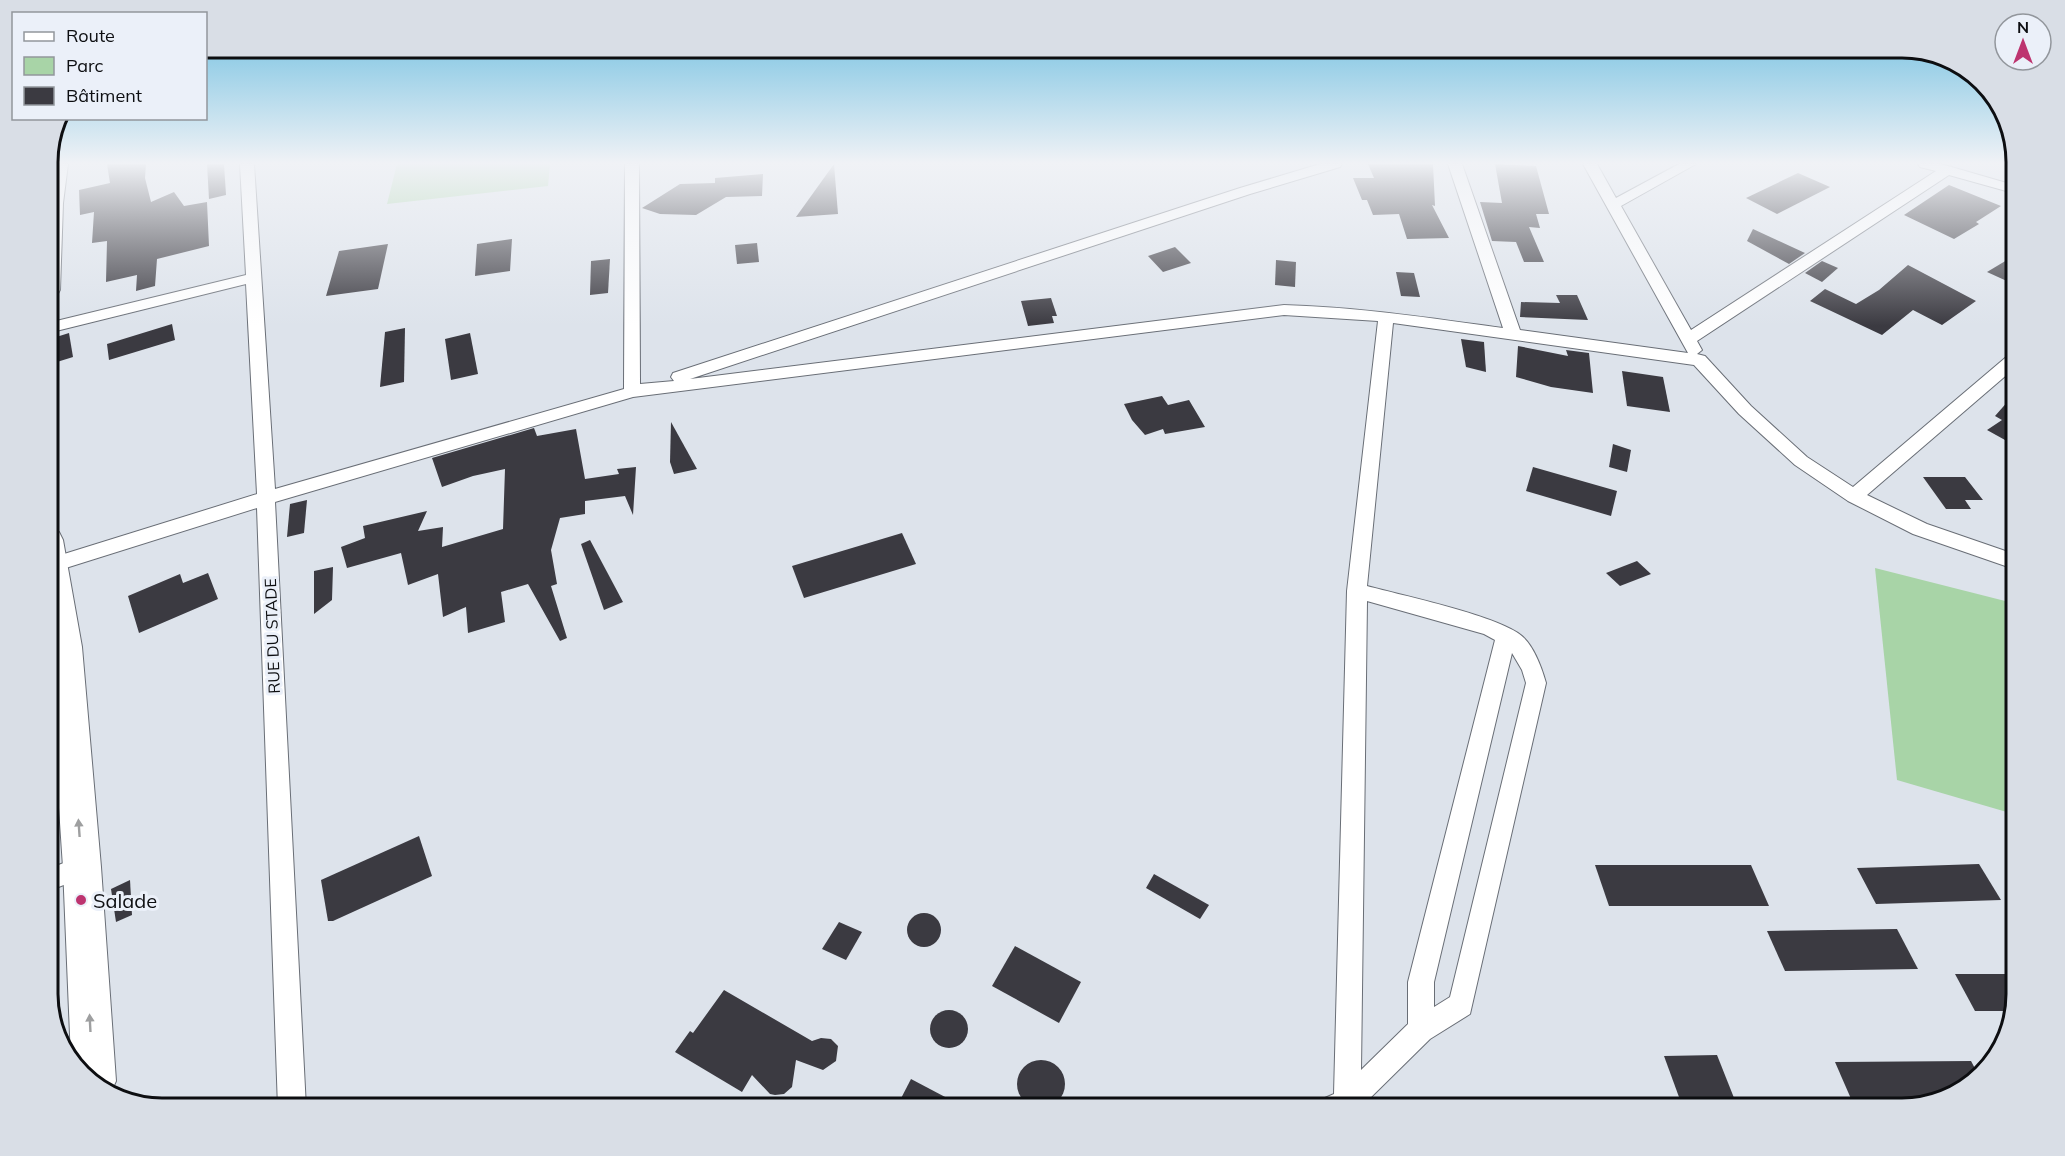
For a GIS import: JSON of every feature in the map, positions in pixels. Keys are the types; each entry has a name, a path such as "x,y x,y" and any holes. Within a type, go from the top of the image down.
{"main road":[{"path":"59,667 82,867 93,1071"}],"street":[{"name":"RUE DU STADE","path":"250,218 266,498 292,1098"},
{"path":"632,218 632,392"},
{"path":"59,550 266,498 632,392 1164,218"},
{"path":"1473,218 1513,334"},
{"path":"1620,218 1699,360 1745,410 1802,461 1854,496 1920,529 2006,559"},
{"path":"1688,339 1874,218"},
{"path":"59,325 253,278"},
{"path":"632,392 1237,314 1294,310 1386,317 1699,360"},
{"path":"1341,1098 1358,591 1386,317"},
{"path":"1854,496 2006,366"},
{"path":"1348,1098 1421,1030 1461,1005 1536,683 1532,669 1517,643 1506,636 1490,628 1358,591"},
{"path":"1421,1030 1421,982 1506,636"},
{"path":"59,876 82,867"}],"green space":[{"path":"1875,568 2006,601 2006,812 1897,780"}],"building":[{"path":"94,218 208,218 209,246 157,259 155,286 136,291 137,275 106,282 107,241 92,243"},
{"path":"1400,218 1439,218 1449,238 1407,239"},
{"path":"1485,218 1537,218 1540,228 1529,227 1544,262 1524,262 1516,242 1492,241"},
{"path":"1910,218 1982,218 1976,222 1979,224 1954,239"},
{"path":"1753,229 1805,253 1789,264 1747,241"},
{"path":"512,239 510,271 475,276 477,244"},
{"path":"757,243 759,262 737,264 735,245"},
{"path":"388,244 378,289 326,296 339,251"},
{"path":"1175,247 1191,263 1163,272 1148,256"},
{"path":"610,259 608,293 590,295 591,261"},
{"path":"1276,260 1296,262 1295,287 1275,285"},
{"path":"1822,261 1838,268 1822,282 1805,273"},
{"path":"2006,261 2006,281 1987,272"},
{"path":"1908,265 1976,301 1942,325 1913,310 1882,335 1810,301 1825,289 1856,304 1879,290"},
{"path":"1396,272 1414,273 1420,297 1401,296"},
{"path":"1556,295 1577,295 1588,320 1520,317 1521,302 1560,303"},
{"path":"1051,298 1057,316 1052,316 1054,323 1028,326 1021,301"},
{"path":"172,324 175,340 109,360 107,344"},
{"path":"405,328 404,382 380,387 385,332"},
{"path":"69,333 73,357 59,361 59,336"},
{"path":"470,333 478,374 451,380 445,339"},
{"path":"1461,339 1484,342 1486,372 1466,367"},
{"path":"1518,346 1568,356 1566,350 1589,353 1593,393 1551,387 1516,377"},
{"path":"1622,371 1663,377 1670,412 1627,406"},
{"path":"1162,396 1168,405 1189,400 1205,427 1165,434 1163,429 1145,435 1132,420 1124,404"},
{"path":"2006,404 2005,440 1987,430 2002,420 1995,416"},
{"path":"671,422 697,469 674,474 670,462"},
{"path":"534,428 537,436 576,429 585,479 619,474 617,469 636,467 633,515 625,496 585,501 585,514 560,518 551,550 557,584 551,586 567,638 560,641 528,584 501,592 505,622 468,633 466,607 443,617 438,574 408,585 401,553 347,568 341,547 365,538 363,526 427,511 418,531 443,527 442,547 503,529 505,469 473,476 442,487 432,458"},
{"path":"1613,444 1631,450 1627,472 1609,467"},
{"path":"1533,467 1617,491 1611,516 1526,491"},
{"path":"1923,477 1965,477 1983,500 1965,500 1971,509 1946,509"},
{"path":"307,500 304,533 287,537 290,504"},
{"path":"902,533 916,564 804,598 792,566"},
{"path":"590,540 623,602 604,610 581,544"},
{"path":"1637,561 1651,574 1620,586 1606,573"},
{"path":"333,567 332,600 314,614 314,571"},
{"path":"208,573 218,599 139,633 128,596 180,574 183,583"},
{"path":"419,836 432,876 333,921 328,921 321,880"},
{"path":"1979,864 2001,900 1876,904 1857,868"},
{"path":"1595,865 1751,865 1769,906 1609,906"},
{"path":"1154,874 1209,905 1200,919 1146,888"},
{"path":"130,880 132,915 116,922 111,889"},
{"path":"924,913 936,918 941,930 936,942 924,947 912,942 907,930 912,918"},
{"path":"839,922 862,932 846,960 822,949"},
{"path":"1897,929 1918,969 1785,971 1767,931"},
{"path":"1015,946 1081,982 1059,1023 992,986"},
{"path":"1955,974 2006,974 2005,1011 1975,1011"},
{"path":"724,990 812,1041 821,1038 831,1039 838,1046 836,1061 823,1070 796,1060 792,1087 784,1094 775,1095 770,1094 752,1075 742,1092 675,1052 690,1031 693,1033"},
{"path":"949,1010 962,1016 968,1029 962,1042 949,1048 936,1042 930,1029 936,1016"},
{"path":"1717,1055 1734,1098 1679,1098 1664,1056"},
{"path":"1041,1060 1058,1067 1065,1084 1060,1098 1022,1098 1017,1084 1024,1067"},
{"path":"1971,1061 1975,1068 1955,1084 1929,1094 1903,1098 1851,1098 1835,1062"},
{"path":"911,1079 947,1098 901,1098"}],"place":[{"name":"Salade","path":"81,900"}]}
